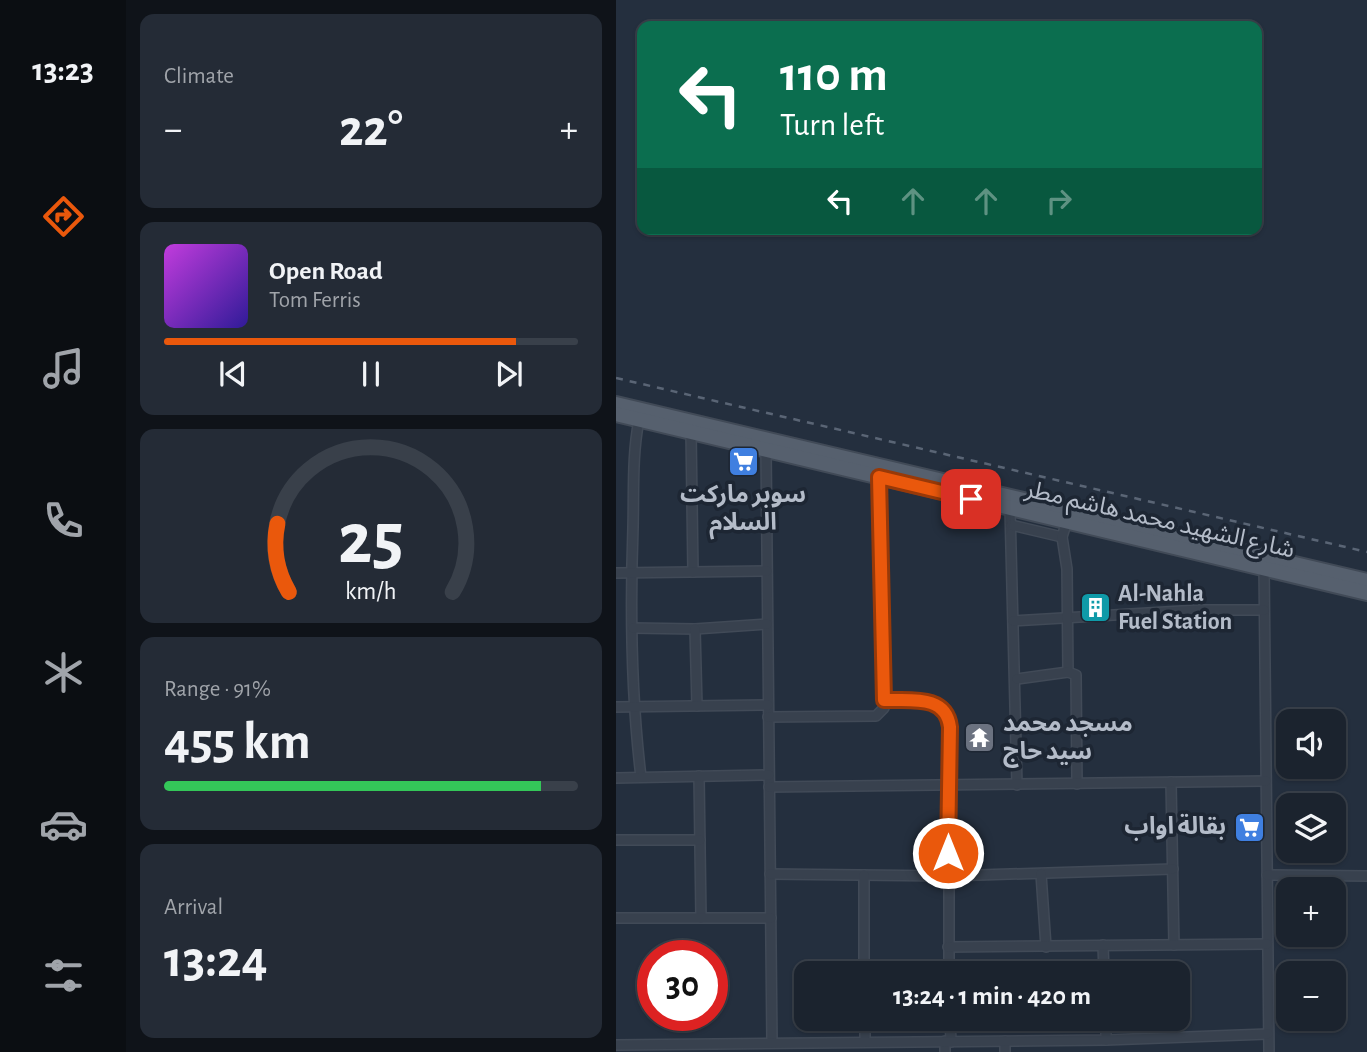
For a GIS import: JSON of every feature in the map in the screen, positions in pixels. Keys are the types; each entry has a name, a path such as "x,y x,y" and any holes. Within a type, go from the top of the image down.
{"main road":[{"name":"شارع الشهيد محمد هاشم مطر","path":"616,404 1264,563 1367,593"},
{"name":"شارع الشهيد محمد هاشم مطر","path":"616,414 1010,509 1068,517"},
{"name":"شارع الشهيد محمد هاشم مطر","path":"1264,563 1367,581"}],"street":[{"path":"639,420 635,449 631,573 632,706 641,777"},
{"path":"691,432 693,572"},
{"path":"766,450 772,1043"},
{"path":"768,717 876,716 884,708 879,477"},
{"path":"1010,509 1017,679 1017,785"},
{"path":"1068,517 1062,537 1067,569 1068,672"},
{"path":"1011,525 1062,537"},
{"path":"1264,563 1269,1052"},
{"path":"616,573 767,570"},
{"path":"1013,621 1199,610 1264,610"},
{"path":"633,628 695,629 767,624"},
{"path":"695,629 696,706"},
{"path":"1017,679 1068,672 1078,679 1077,784"},
{"path":"884,700 926,702 942,707 950,727 949,961"},
{"path":"616,707 768,705"},
{"path":"616,778 769,775"},
{"path":"699,776 701,918"},
{"path":"769,787 1266,780"},
{"path":"1171,782 1174,945"},
{"path":"616,840 700,840"},
{"path":"770,874 948,876 1173,869"},
{"path":"1041,874 1046,947"},
{"path":"864,875 864,961"},
{"path":"1267,875 1367,876"},
{"path":"616,918 771,918"},
{"path":"948,947 1268,944"},
{"path":"1103,945 1104,961"},
{"path":"865,1031 865,1042"},
{"path":"1106,1031 1106,1040"},
{"path":"620,1047 747,1048 772,1043 809,1047 865,1042 880,1047 1268,1034"},
{"path":"1074,1040 1074,1052"},
{"path":"1005,1041 1005,1052"}],"railway":[{"path":"616,378 1367,552"}],"place":[{"name":"سوبر ماركت السلام","path":"743,461"},
{"name":"Al-Nahla Fuel Station","path":"1095,608"},
{"name":"مسجد محمد سيد حاج","path":"980,738"},
{"name":"بقالة اواب","path":"1249,827"}],"route":[{"path":"948,853 950,727 947,714 942,707 926,702 884,700 879,477 971,499"}]}
